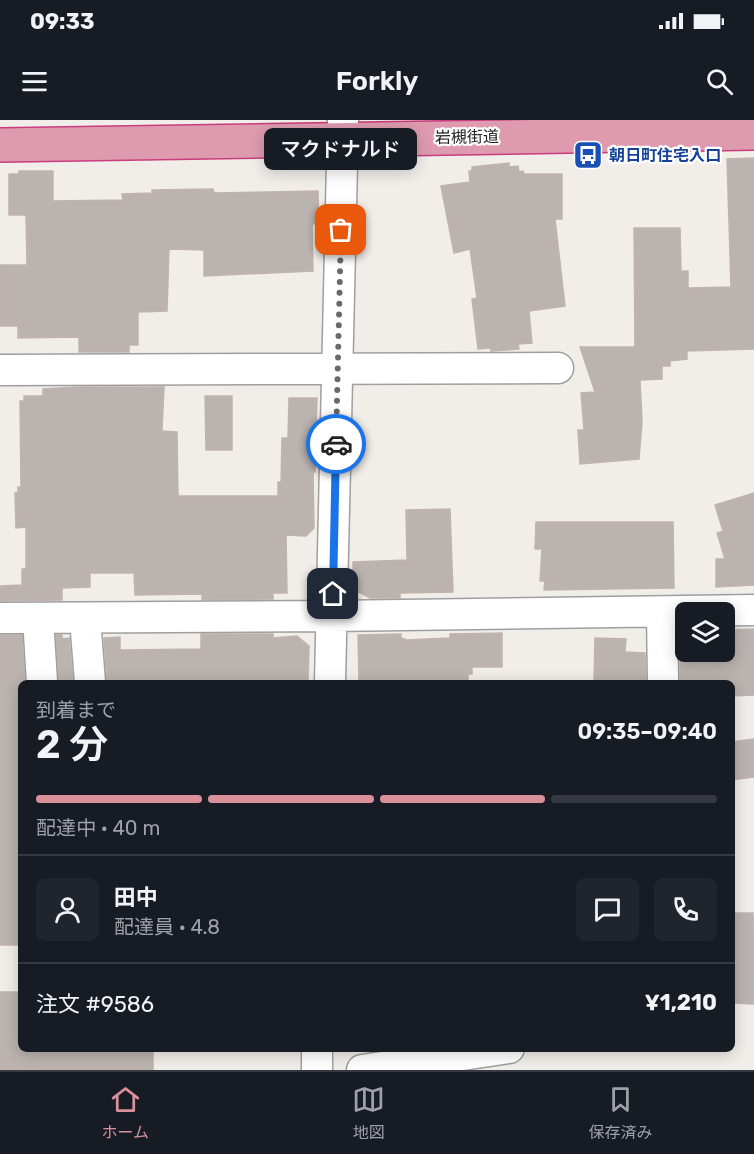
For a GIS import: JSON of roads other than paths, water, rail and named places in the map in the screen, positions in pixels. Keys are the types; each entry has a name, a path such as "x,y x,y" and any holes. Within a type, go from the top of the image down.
{"highway":[{"name":"岩槻街道","path":"0,145 343,129 754,133"}],"street":[{"path":"330,680 343,129"},
{"path":"0,370 558,368"},
{"path":"0,618 86,619 754,610"},
{"path":"662,612 663,680"},
{"path":"38,618 42,680"},
{"path":"86,619 90,680"},
{"path":"316,1070 317,1052"},
{"path":"362,1070 482,1052"}],"place":[{"name":"朝日町住宅入口","path":"588,155"},
{"name":"マクドナルド","path":"341,230"}]}
